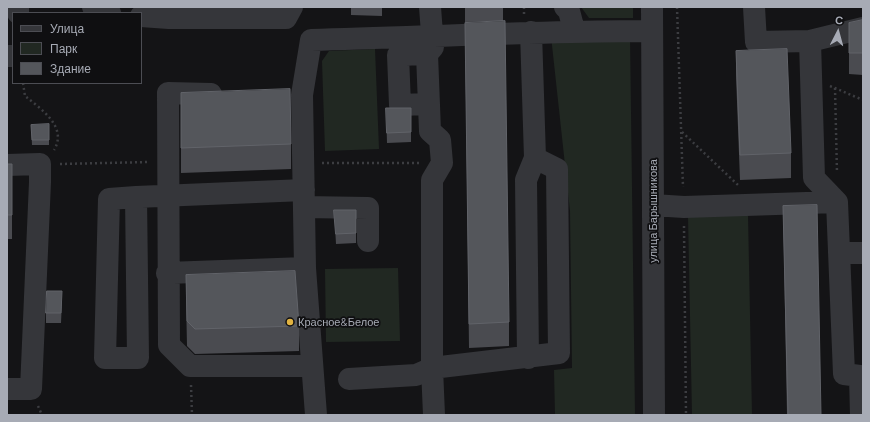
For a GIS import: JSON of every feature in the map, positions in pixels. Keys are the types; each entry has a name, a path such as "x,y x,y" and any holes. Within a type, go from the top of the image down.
{"street":[{"path":"93,7 108,12"},
{"path":"142,16 169,13 286,18 292,7"},
{"path":"430,7 428,104 430,132 440,140 442,163 432,180 432,368 434,415"},
{"path":"565,7 569,12 574,30"},
{"name":"улица Барышникова","path":"652,7 654,415"},
{"path":"754,7 756,42 810,41 863,28"},
{"path":"316,415 306,268 303,163 302,95 310,40 430,46 532,32 574,30 652,31"},
{"path":"528,358 526,180 535,158 532,32"},
{"path":"810,41 814,178 837,202 844,374 861,376 860,415"},
{"path":"231,94 168,93 167,272 169,345 190,366 312,366"},
{"path":"278,95 302,95"},
{"path":"349,379 416,376 432,368 528,358 559,353 556,170 535,158"},
{"path":"7,165 40,164 31,389 7,389"},
{"path":"136,197 138,358 105,358 109,200 136,197 168,196 304,199 368,208 368,241"},
{"path":"653,205 684,207 837,202"},
{"path":"839,254 863,252"},
{"path":"167,272 306,268"}],"path":[{"path":"811,78 863,100"},
{"path":"23,84 25,96 48,115 57,129 57,145 51,154 40,164"},
{"path":"835,88 837,202"},
{"path":"681,132 758,205"},
{"path":"40,164 167,162"},
{"path":"303,163 442,163"},
{"path":"190,366 192,415"}],"green space":[{"path":"581,7 633,7 633,18 589,18"},
{"path":"551,36 630,36 635,415 555,415 554,370 572,368 570,211"},
{"path":"375,49 379,149 325,151 322,61 329,51"},
{"path":"748,215 752,415 692,415 688,216"},
{"path":"398,268 400,341 326,342 325,269"}],"building":[{"path":"863,20 863,53 849,53 849,23"},
{"path":"505,21 509,322 469,324 465,23"},
{"path":"787,49 791,153 740,155 736,51"},
{"path":"290,89 291,144 181,148 181,93"},
{"path":"386,108 411,108 411,132 387,133"},
{"path":"49,124 49,140 32,140 31,125"},
{"path":"7,164 12,164 12,215 7,215"},
{"path":"817,205 821,415 788,415 783,206"},
{"path":"334,210 356,210 356,233 336,234"},
{"path":"295,271 299,326 195,329 187,321 186,275"},
{"path":"47,291 62,291 61,313 46,313"}],"place":[{"name":"Красное&Белое","path":"290,322"}]}
